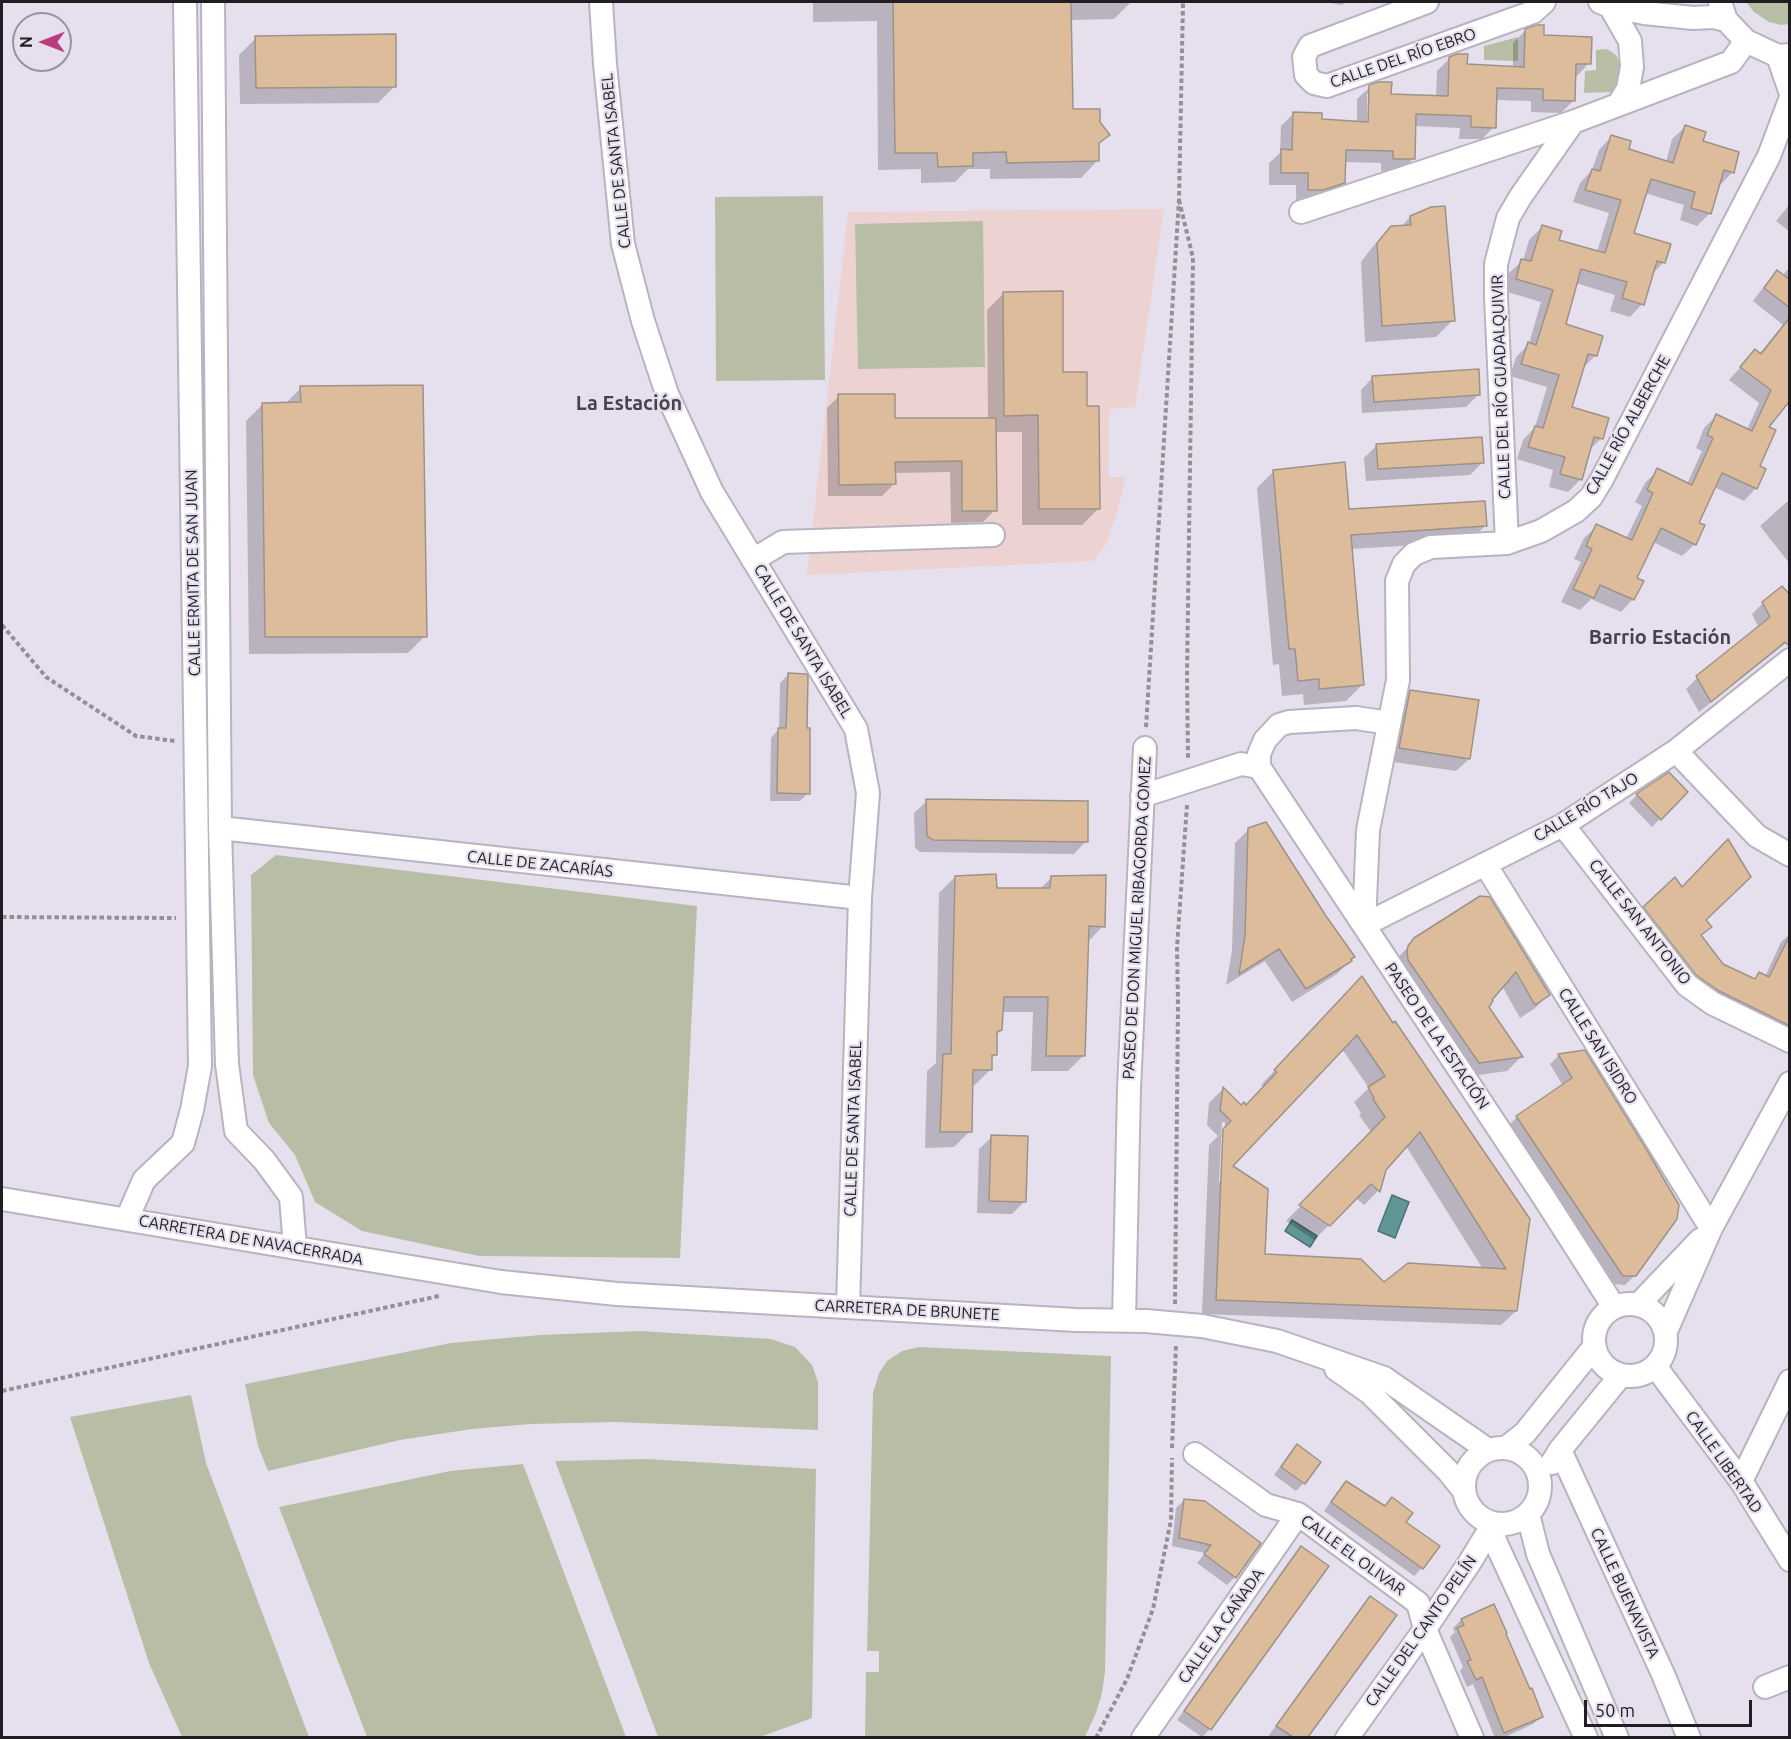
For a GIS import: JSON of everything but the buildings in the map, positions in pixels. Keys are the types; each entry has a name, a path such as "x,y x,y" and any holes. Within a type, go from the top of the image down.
{"street":[{"name":"CALLE ERMITA DE SAN JUAN","path":"127,1219 144,1180 183,1143 200,1066 185,2"},
{"name":"CALLE ERMITA DE SAN JUAN","path":"213,2 220,828 227,1064 236,1131 264,1160 291,1197 295,1248"},
{"name":"CALLE DE SANTA ISABEL","path":"601,2 623,244 643,321 667,394 707,481 856,729 868,793 860,898 848,1307"},
{"name":"CALLE DEL RÍO EBRO","path":"1426,2 1310,46 1304,57 1306,75 1314,83 1327,86 1533,12 1544,2"},
{"path":"1605,4 1644,13 1692,18 1713,17 1723,11 1746,41 1784,55 1790,91"},
{"path":"1605,4 1630,41 1632,67 1628,89 1618,105"},
{"path":"1300,212 1573,122 1731,62 1746,41"},
{"name":"CALLE RÍO ALBERCHE","path":"1364,925 1368,830 1398,680 1397,581 1404,564 1414,554 1431,547 1507,543 1541,531 1576,511 1591,497 1769,156 1790,100"},
{"name":"CALLE DEL RÍO GUADALQUIVIR","path":"1507,543 1496,264 1508,218 1573,122"},
{"path":"753,560 783,542 993,535"},
{"name":"CALLE RÍO TAJO","path":"1364,925 1563,825 1676,751 1790,660"},
{"path":"1142,796 1241,764 1259,767 1259,754 1265,740 1279,725 1289,722 1356,718 1389,723"},
{"name":"PASEO DE DON MIGUEL RIBAGORDA GOMEZ","path":"1135,1320 1129,1088 1145,748"},
{"path":"1676,751 1757,836 1790,855"},
{"name":"PASEO DE LA ESTACIÓN","path":"1259,767 1614,1307"},
{"name":"CALLE SAN ANTONIO","path":"1563,825 1686,985 1712,1004 1790,1041"},
{"name":"CALLE DE ZACARÍAS","path":"220,828 860,898"},
{"name":"CALLE SAN ISIDRO","path":"1485,864 1711,1228"},
{"path":"1666,1331 1711,1228 1790,1083"},
{"name":"CARRETERA DE NAVACERRADA","path":"2,1199 501,1282"},
{"path":"1639,1304 1711,1228"},
{"name":"CARRETERA DE BRUNETE","path":"501,1282 617,1294 1077,1320 1135,1320 1202,1326 1277,1341 1384,1378 1497,1449"},
{"path":"1626,1303 1639,1304 1652,1310 1661,1319 1666,1331 1667,1345 1663,1357 1648,1372 1635,1376 1621,1375 1608,1369 1600,1361 1594,1347 1595,1330 1604,1314 1614,1307 1626,1303"},
{"path":"1497,1449 1518,1451 1529,1459 1537,1469 1540,1482 1540,1494 1536,1505 1528,1514 1513,1523 1493,1524 1473,1512 1464,1491 1469,1467 1477,1457 1525,1433 1594,1347"},
{"name":"CARRETERA DE BRUNETE","path":"1310,1352 1370,1393 1448,1471 1464,1491"},
{"name":"CALLE LIBERTAD","path":"1655,1366 1741,1481 1790,1560"},
{"path":"1540,1482 1560,1450 1621,1375"},
{"path":"1741,1481 1790,1381"},
{"name":"CALLE BUENAVISTA","path":"1560,1450 1663,1674 1689,1737"},
{"name":"CALLE EL OLIVAR","path":"1195,1455 1266,1505 1298,1514 1418,1603 1425,1629 1472,1737"},
{"name":"CALLE LA CAÑADA","path":"1143,1737 1298,1514"},
{"path":"1528,1514 1538,1554 1617,1737"},
{"path":"1493,1524 1495,1541 1586,1737"},
{"name":"CALLE DEL CANTO PELÍN","path":"1347,1737 1425,1629 1493,1524"},
{"path":"1765,1688 1790,1677"}],"path":[{"path":"1145,748 1179,200 1183,2"},
{"path":"1175,1310 1177,947 1189,782 1187,676 1193,258 1179,200"},
{"path":"2,625 46,677 136,736 195,744"},
{"path":"2,917 198,918"},
{"path":"2,1391 444,1295"},
{"path":"1096,1737 1127,1679 1153,1609 1171,1520 1176,1343"}],"shaded area":[{"path":"1746,2 1789,2 1789,24 1769,22 1754,12"},
{"path":"1518,37 1518,61 1484,60 1484,46"},
{"path":"1607,49 1616,55 1621,65 1619,83 1613,92 1584,93 1585,71 1596,70 1596,50"},
{"path":"823,196 825,380 716,381 715,197"},
{"path":"1164,209 1135,407 1109,409 1109,477 1126,477 1107,542 1093,561 807,575 848,212"},
{"path":"983,221 985,367 858,369 855,224"},
{"path":"276,855 697,906 680,1258 479,1256 362,1231 315,1202 295,1155 269,1123 253,1075 251,875"},
{"path":"1392,1195 1409,1202 1395,1238 1378,1231"},
{"path":"1292,1220 1317,1236 1310,1247 1285,1231"},
{"path":"639,1331 771,1339 795,1347 812,1365 818,1382 818,1430 616,1422 531,1424 472,1429 400,1440 268,1471 258,1446 245,1384 451,1343 540,1335"},
{"path":"919,1347 1111,1356 1105,1672 1096,1713 1085,1737 865,1737 866,1672 879,1672 879,1651 867,1651 873,1393 879,1373 887,1361 902,1351"},
{"path":"191,1395 206,1463 309,1737 182,1737 149,1663 70,1417"},
{"path":"646,1459 816,1469 812,1718 760,1737 658,1737 555,1461"},
{"path":"523,1464 626,1737 367,1737 279,1507 450,1471"}],"district":[{"name":"La Estación","path":"629,403"},
{"name":"Barrio Estación","path":"1660,637"}]}
